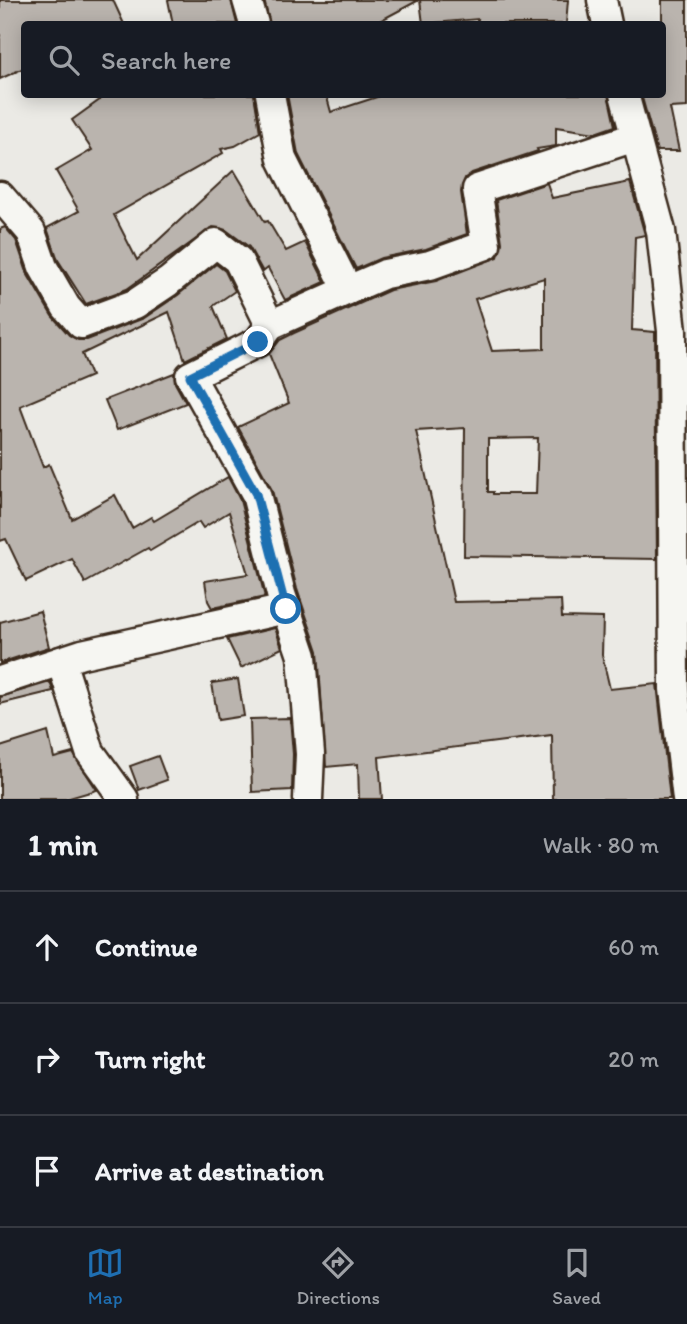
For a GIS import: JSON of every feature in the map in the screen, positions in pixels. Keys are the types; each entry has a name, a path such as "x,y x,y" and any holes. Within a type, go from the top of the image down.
{"street":[{"path":"247,0 253,21"},
{"path":"602,0 606,21"},
{"path":"271,98 282,159 348,290"},
{"path":"625,98 661,231 671,331 681,561 674,689 684,744 687,799"},
{"path":"308,799 310,754 302,656 286,609 256,494 190,376 258,342 270,325 348,290 385,274 430,265 486,245 477,189 635,137"},
{"path":"0,196 30,232 43,267 66,307 81,324 135,304 168,282 216,243 238,260 270,325"},
{"path":"0,681 82,654 286,609"},
{"path":"61,661 90,752 124,799"}],"building":[{"path":"0,0 113,0 123,21 21,21 21,69 0,79"},
{"path":"168,0 231,0 236,21 172,21"},
{"path":"264,0 419,0 380,21 269,21"},
{"path":"420,0 568,0 566,21 423,21"},
{"path":"662,0 687,0 687,107 670,108 679,151 657,151 642,98 666,98 666,21 662,21"},
{"path":"102,98 255,98 260,132 235,146 221,149 223,153 114,215 137,260 234,170 286,251 305,242 325,282 285,300 268,268 263,272 249,247 226,230 213,227 127,289 86,304 58,260 47,228 79,211 56,171 92,150 72,120"},
{"path":"288,98 327,98 331,112 374,98 609,98 615,126 595,133 556,127 556,146 537,149 538,151 472,173 465,178 461,192 467,234 426,249 381,258 356,269 298,154"},
{"path":"630,182 645,235 635,237 632,330 655,332 657,559 464,556 465,428 416,431 454,602 561,600 562,617 603,618 602,655 610,689 657,684 670,799 553,799 552,735 379,757 382,799 359,799 358,764 326,767 318,651 297,589 272,490 238,427 289,403 269,354 280,340 390,290 436,281 498,257 502,243 496,200 547,183 552,198","holes":["544,278 544,349 492,351 475,299","538,438 536,494 488,492 488,439"]},
{"path":"5,227 16,240 28,275 52,316 69,335 78,340 87,340 144,318 216,264 225,271 235,291 213,306 227,339 185,360 169,312 82,354 91,376 20,406 43,467 49,464 72,519 115,495 132,528 151,517 154,521 228,477 240,500 265,597 212,608 208,601 205,581 248,574 229,512 203,528 199,522 150,551 148,548 85,583 72,559 26,581 6,539 0,541 0,229"},
{"path":"174,373 175,383 186,403 117,430 105,400"},
{"path":"40,611 49,647 0,663 0,622"},
{"path":"275,628 282,648 241,668 227,639"},
{"path":"238,679 244,716 218,720 212,683"},
{"path":"50,682 53,691 0,704 0,697"},
{"path":"290,718 292,790 252,792 250,719"},
{"path":"48,732 54,758 73,753 97,790 66,799 0,799 0,747"},
{"path":"158,756 167,780 139,790 130,766"}],"route":[{"path":"258,342 190,376 256,494 286,609"}]}
